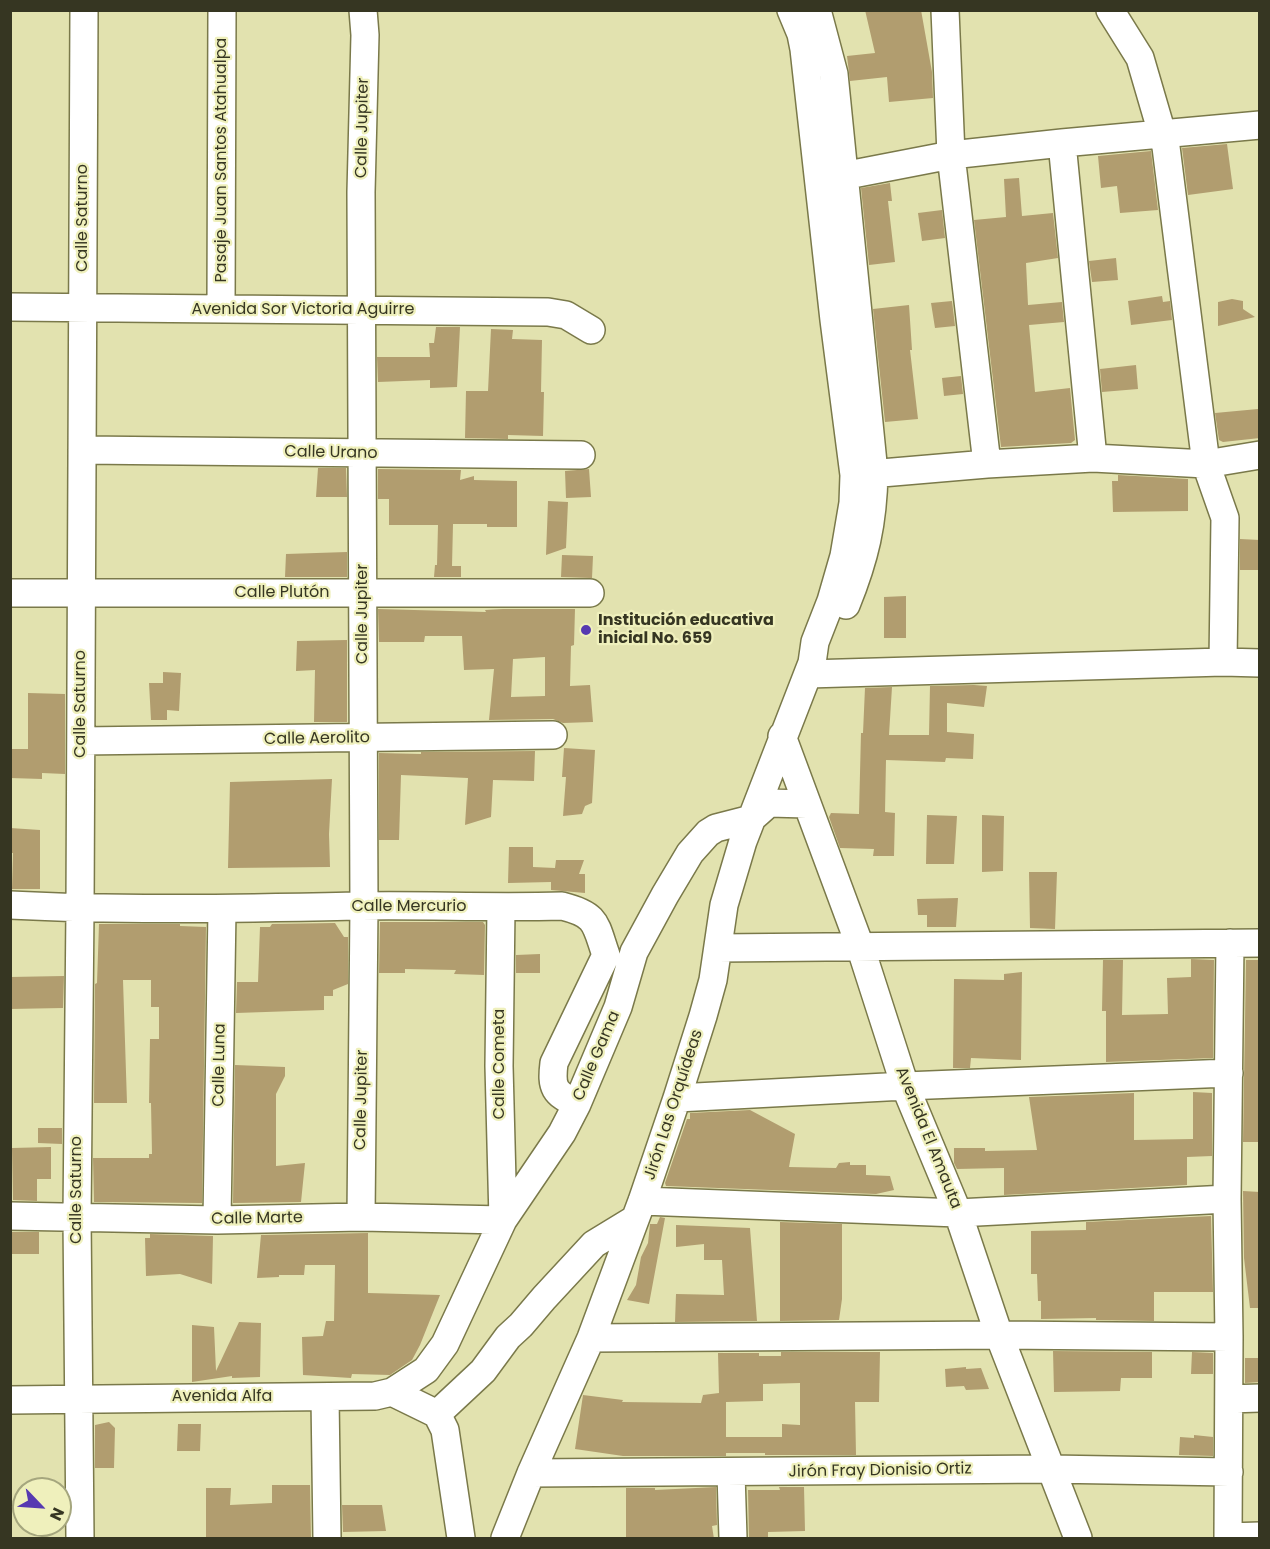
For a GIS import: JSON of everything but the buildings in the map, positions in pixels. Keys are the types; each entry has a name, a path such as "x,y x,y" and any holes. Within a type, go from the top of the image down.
{"street":[{"name":"Calle Saturno","path":"80,1539 77,1217 84,10"},
{"name":"Pasaje Juan Santos Atahualpa","path":"221,309 222,10"},
{"name":"Calle Jupiter","path":"361,1217 364,906 361,310 365,35 363,10"},
{"path":"791,10 803,41 832,178"},
{"path":"817,10 834,74 832,178"},
{"path":"945,10 951,155 987,464"},
{"path":"1110,10 1140,58 1166,147 1206,464 1225,518 1223,663"},
{"path":"832,178 951,155 1260,125"},
{"path":"1062,143 1093,459"},
{"name":"Jirón Las Orquídeas","path":"505,1539 531,1473 591,1338 677,1098 712,980 724,905 751,819 810,668 815,642 831,601 844,556 853,503 864,474 834,320 832,178"},
{"name":"Avenida Sor Victoria Aguirre","path":"10,308 548,312 566,315 591,330"},
{"name":"Calle Urano","path":"82,450 581,455"},
{"path":"864,474 987,464 1093,459 1206,464 1260,455"},
{"name":"Calle Plutón","path":"10,593 590,593"},
{"path":"810,668 1260,663"},
{"name":"Calle Aerolito","path":"81,741 553,735"},
{"name":"Avenida El Amauta","path":"782,736 860,946 905,1086 958,1213 999,1335 1078,1539"},
{"name":"Calle Gama","path":"426,1370 445,1344 503,1220 562,1133 577,1104 618,1007 634,952 690,853 716,828 751,819 769,802 807,804"},
{"name":"Calle Mercurio","path":"10,905 80,909 222,910 364,906 501,908 562,906 577,910 590,916 606,955 554,1063 552,1076 559,1096 577,1104"},
{"name":"Calle Cometa","path":"501,908 500,1066 503,1220"},
{"name":"Calle Luna","path":"217,1220 222,910"},
{"path":"1230,943 1227,1199 1228,1538 1260,1536"},
{"path":"718,948 1260,943"},
{"path":"677,1098 1229,1073"},
{"path":"437,1414 483,1371 508,1337 594,1244 638,1210 958,1213 1227,1199"},
{"name":"Calle Marte","path":"10,1216 217,1220 361,1217 503,1220"},
{"path":"591,1338 999,1335 1229,1337"},
{"name":"Avenida Alfa","path":"10,1400 375,1396 392,1392 426,1370"},
{"path":"392,1392 437,1414 445,1430 461,1539"},
{"path":"326,1396 327,1539"},
{"path":"1229,1399 1260,1398"},
{"name":"Jirón Fray Dionisio Ortiz","path":"531,1473 1050,1469 1229,1472"},
{"path":"731,1473 733,1539"}],"place":[{"name":"Institución educativa inicial No. 659","path":"586,630"}]}
